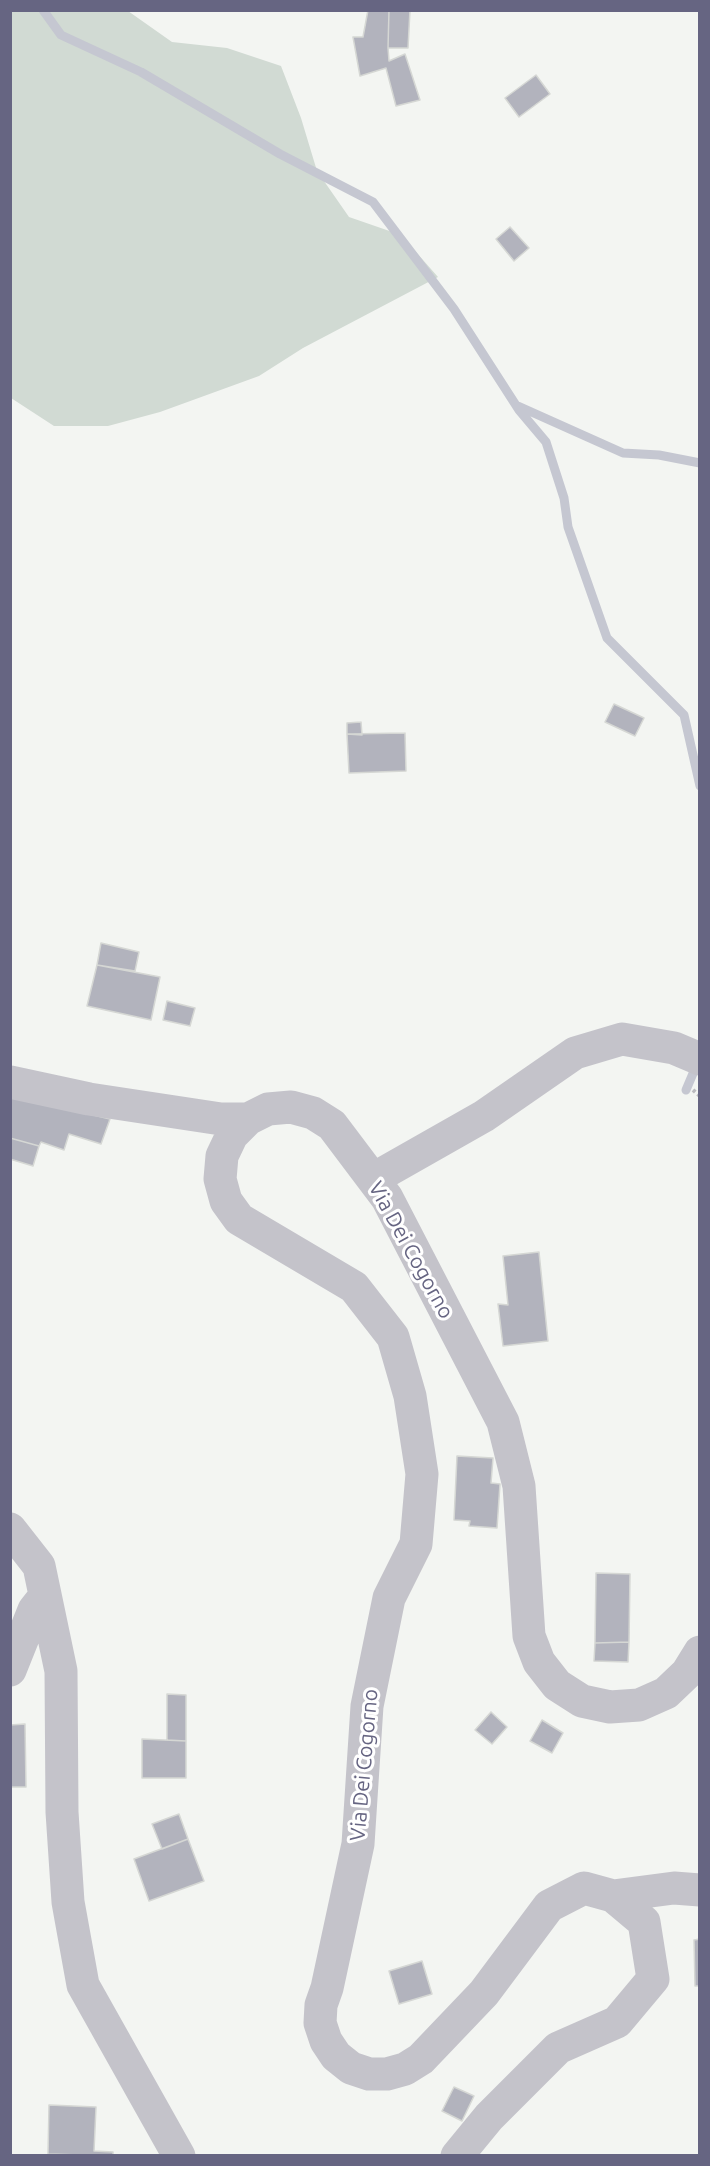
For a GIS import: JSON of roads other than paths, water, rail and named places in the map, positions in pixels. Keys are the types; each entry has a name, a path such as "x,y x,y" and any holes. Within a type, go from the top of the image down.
{"street":[{"path":"373,1179 484,1116 575,1053 622,1039 674,1048 699,1059"},
{"path":"10,1082 89,1099 221,1119 248,1119"},
{"name":"Via Dei Cogorno","path":"457,2156 489,2117 558,2048 616,2022 652,1979 644,1922 613,1896 584,1888 549,1906 484,1993 421,2059 405,2069 387,2074 369,2074 351,2068 336,2056 326,2041 320,2023 321,2005 327,1988 358,1844 367,1706 389,1598 416,1544 422,1474 410,1396 393,1337 354,1287 239,1220 226,1201 220,1179 222,1156 232,1135 248,1119 268,1109 291,1107 313,1113 332,1125 387,1198 503,1422 519,1486 529,1636 539,1662 557,1685 582,1701 610,1707 639,1705 666,1693 693,1663"},
{"path":"10,1529 39,1566 61,1671 62,1812 68,1902 83,1985 179,2156"},
{"path":"10,1670 34,1610 45,1596"},
{"path":"613,1896 674,1888 699,1890"}],"waterway":[{"path":"43,10 61,35 141,72 280,154 373,202 454,309 519,410 546,442 564,498 568,527 607,638 684,715 700,786"},
{"path":"518,406 623,453 659,455 700,463"},
{"path":"686,1090 697,1064"}]}
